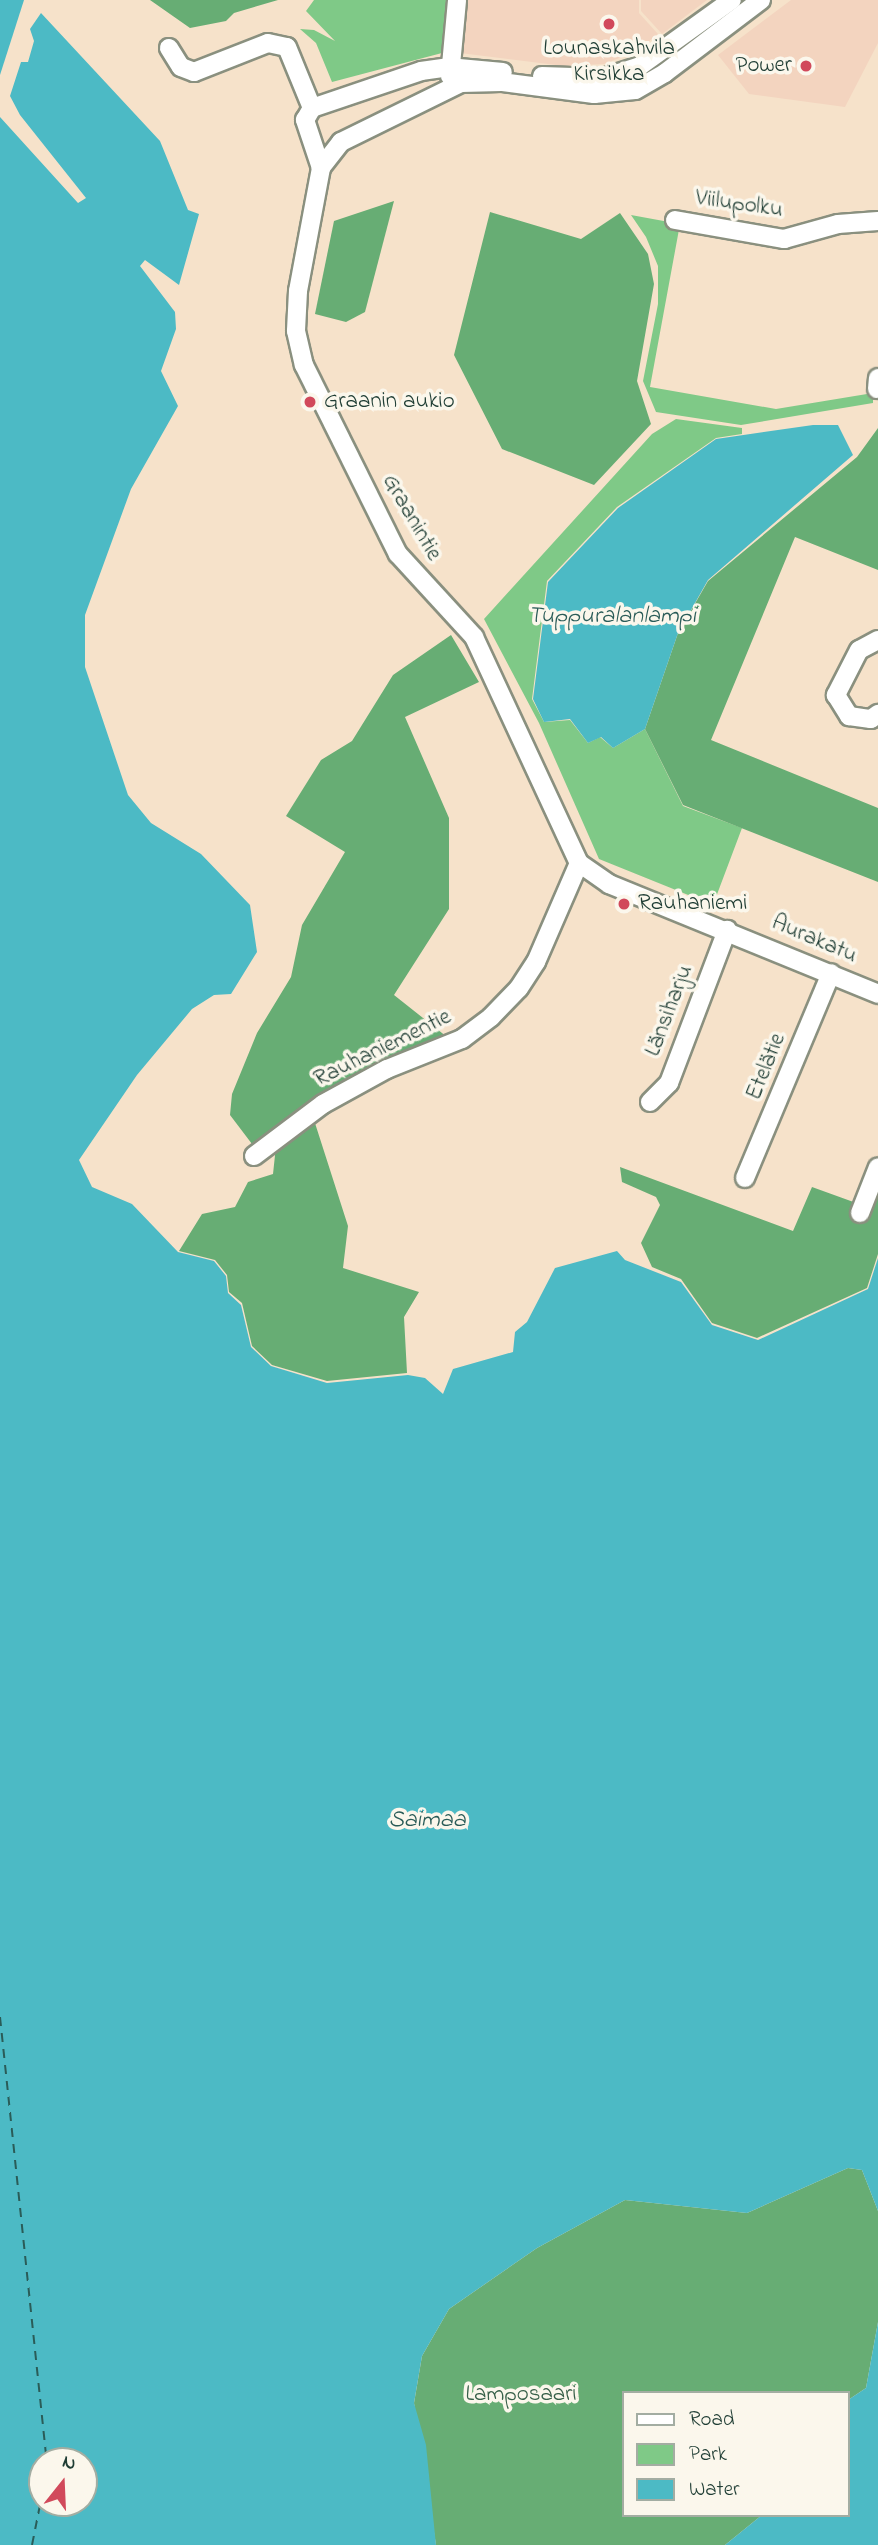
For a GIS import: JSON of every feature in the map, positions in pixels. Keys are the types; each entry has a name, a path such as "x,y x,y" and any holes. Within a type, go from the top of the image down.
{"street":[{"path":"452,86 448,67 457,0"},
{"path":"169,48 181,67 194,72 268,43 287,47 312,108 387,79 448,67 603,78 640,66 732,0"},
{"path":"320,168 341,142 452,86 501,82 594,94 635,90 665,73 761,0"},
{"name":"Graanintie","path":"312,108 305,120 320,168 295,311 304,365 398,554 474,637 579,863"},
{"name":"Viilupolku","path":"675,220 784,239 838,224 878,220"},
{"path":"878,640 859,650 836,695 849,716 871,719 878,714"},
{"name":"Aurakatu","path":"579,863 609,884 878,994"},
{"name":"Rauhaniementie","path":"254,1156 323,1104 387,1069 462,1039 491,1017 519,988 536,962 579,863"},
{"name":"Länsiharju","path":"650,1102 670,1083 727,930"},
{"name":"Etelätie","path":"745,1178 831,973"},
{"path":"860,1213 878,1167"}],"shaded area":[{"path":"467,0 639,0 639,13 658,34 637,51 604,64 564,66 460,53"},
{"path":"641,0 707,0 662,34 641,11"},
{"path":"791,0 878,0 878,43 845,107 749,94 718,55"}],"green space":[{"path":"150,0 278,0 234,13 226,21 190,28"},
{"path":"314,0 449,0 442,53 332,82 316,43 300,29 314,30 335,41 306,11"},
{"path":"394,201 365,312 346,322 315,314 334,221"},
{"path":"490,212 581,239 620,213 648,254 654,284 637,381 651,424 594,485 502,449 454,355"},
{"path":"631,215 680,224 650,387 776,409 873,393 873,403 741,425 656,412 643,381 658,304 658,266 646,237"},
{"path":"676,419 742,428 742,434 716,438 617,507 547,581 532,699 544,722 570,720 588,743 600,737 613,748 645,729 683,806 742,828 713,905 599,859 539,723 484,619 652,434"},
{"path":"878,428 878,570 795,537 711,740 878,808 878,882 683,805 645,729 678,633 708,581 857,457"},
{"path":"451,635 479,682 405,717 449,818 449,909 394,995 447,1037 318,1100 252,1144 230,1115 232,1094 257,1033 291,977 302,925 345,852 286,816 321,760 352,741 393,675"},
{"path":"314,1120 348,1226 343,1268 419,1292 404,1317 407,1373 327,1381 272,1365 252,1346 242,1303 229,1292 227,1275 215,1260 179,1251 202,1214 235,1207 248,1182 273,1174 276,1146"},
{"path":"620,1167 793,1231 812,1187 859,1204 878,1173 878,1254 867,1288 757,1338 712,1323 681,1279 652,1267 641,1243 660,1205 656,1197 622,1182"},
{"name":"Lamposaari","path":"848,2168 862,2170 878,2211 878,2322 866,2388 850,2399 850,2391 622,2391 622,2517 760,2517 725,2545 436,2545 414,2403 422,2356 449,2309 537,2248 625,2200 747,2213"}],"water":[{"path":"0,0 24,0 0,75"},
{"name":"Saimaa","path":"41,13 160,141 188,210 199,214 179,285 145,260 140,266 175,312 176,329 161,371 178,406 131,489 85,615 85,667 128,795 151,823 201,854 250,905 257,952 231,994 214,995 192,1009 137,1075 79,1160 92,1187 132,1204 178,1252 214,1261 226,1276 228,1293 241,1305 251,1347 271,1366 327,1383 408,1375 425,1378 443,1394 453,1369 513,1352 515,1332 527,1322 555,1268 617,1251 625,1260 681,1282 712,1325 758,1340 868,1289 878,1258 878,2211 862,2170 848,2168 747,2213 625,2200 537,2248 449,2309 422,2356 414,2403 426,2445 436,2545 0,2545 0,117 78,203 86,198 20,115 10,96 21,62 28,62 34,41 30,29"},
{"name":"Tuppuralanlampi","path":"813,425 838,425 853,455 708,580 678,633 645,729 613,748 601,737 588,743 570,719 544,722 533,699 548,582 618,508 716,439"},
{"path":"878,2322 878,2545 725,2545 760,2517 850,2517 850,2399 866,2388"}],"ferry route":[{"path":"0,2017 46,2447"},
{"path":"32,2545 38,2517"}],"place":[{"name":"Lounaskahvila Kirsikka","path":"609,24"},
{"name":"Power","path":"806,66"},
{"name":"Graanin aukio","path":"310,402"},
{"name":"Rauhaniemi","path":"624,904"}]}
